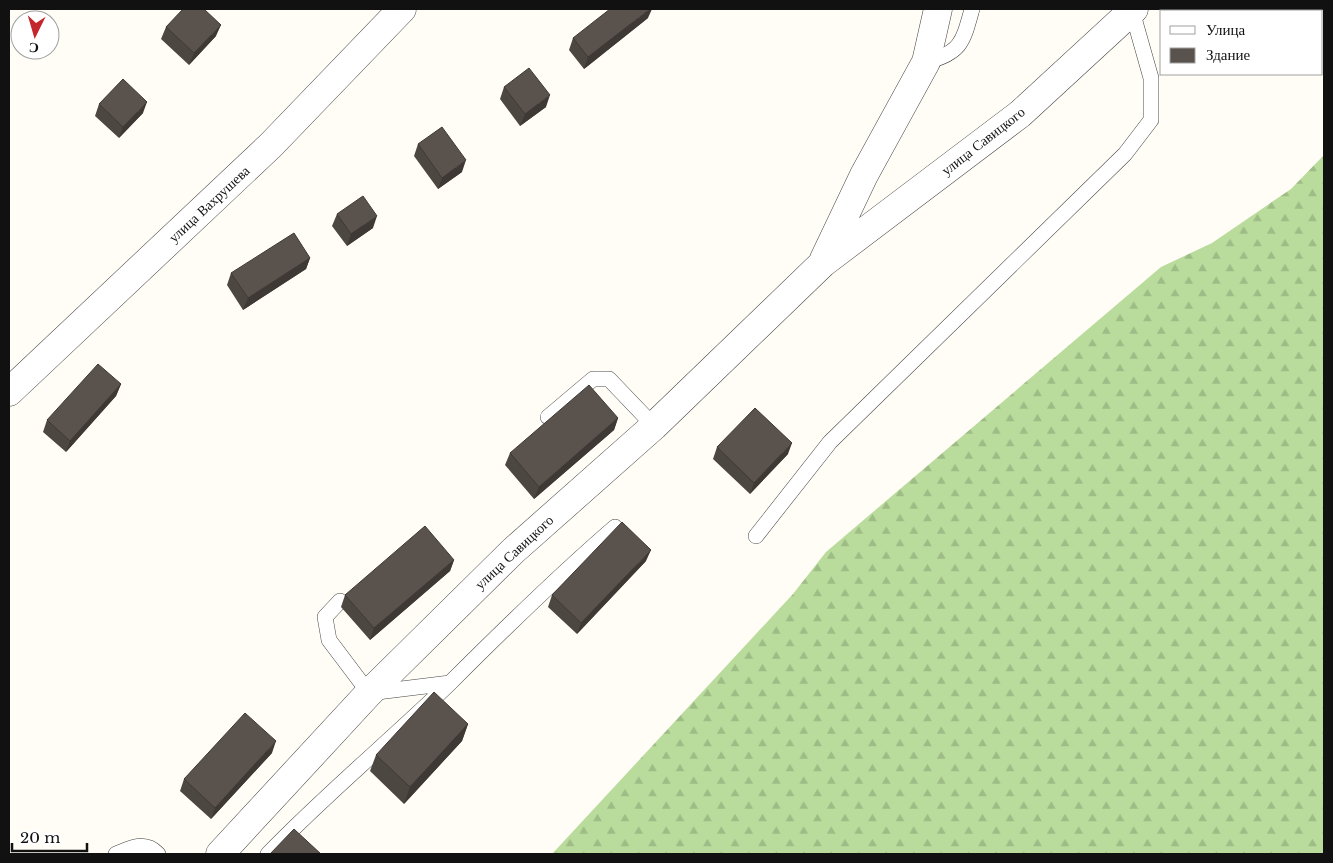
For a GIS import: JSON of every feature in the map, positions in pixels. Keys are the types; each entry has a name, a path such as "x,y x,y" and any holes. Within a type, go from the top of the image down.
{"street":[{"name":"улица Вахрушева","path":"9,392 271,144 402,9"},
{"name":"улица Савицкого","path":"823,263 864,175 926,62 938,9"},
{"name":"улица Савицкого","path":"220,854 369,693 514,551 654,426 823,263 1020,114 1133,10"}],"lane":[{"path":"926,62 947,56 964,39 972,9"},
{"path":"756,536 830,442 1126,154 1151,120 1151,78 1133,10"},
{"path":"548,417 593,379 609,379 654,426"},
{"path":"268,854 300,821 450,683 551,583 616,528"},
{"path":"340,601 325,617 329,640 369,693 450,683"},
{"path":"116,854 138,845 154,849 158,854"}],"green space":[{"path":"1324,155 1324,854 552,854 793,594 826,552 1161,267 1212,243 1291,189"}],"building":[{"path":"183,9 204,9 221,25 194,53 166,27"},
{"path":"610,9 650,9 588,57 573,38"},
{"path":"529,68 550,95 525,114 504,87"},
{"path":"123,79 147,102 123,127 99,104"},
{"path":"442,127 466,160 442,178 418,144"},
{"path":"363,196 377,216 351,234 337,214"},
{"path":"294,233 310,258 248,298 231,273"},
{"path":"98,364 121,384 70,441 47,420"},
{"path":"589,385 618,418 539,487 510,453"},
{"path":"755,408 792,443 754,483 717,447"},
{"path":"622,522 651,550 581,623 552,595"},
{"path":"425,526 454,560 374,628 345,595"},
{"path":"434,692 468,724 410,787 376,755"},
{"path":"245,713 276,741 215,808 184,779"},
{"path":"294,829 321,854 270,854"}]}
